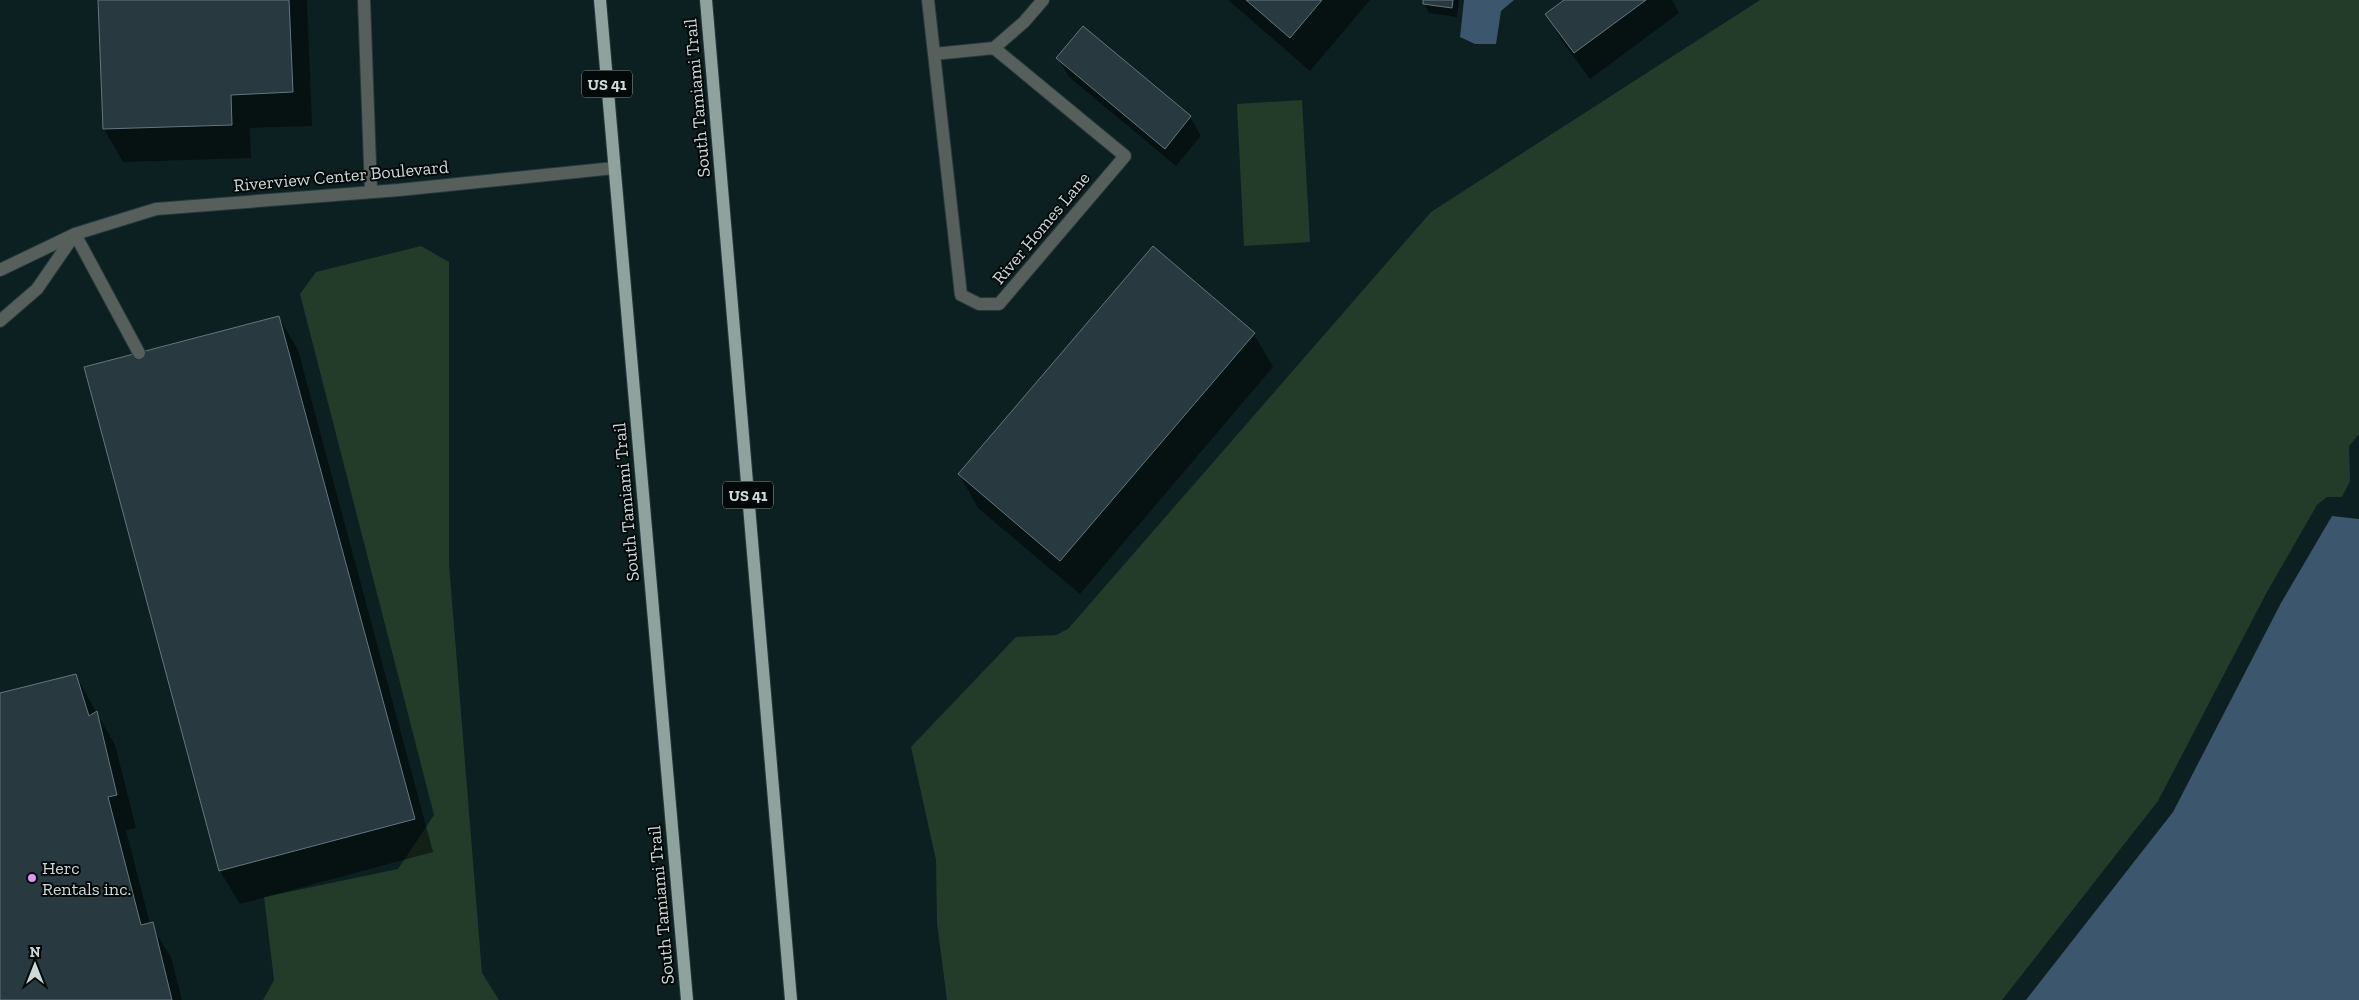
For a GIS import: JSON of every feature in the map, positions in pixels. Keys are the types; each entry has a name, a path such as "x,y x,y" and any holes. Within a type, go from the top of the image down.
{"main road":[{"name":"South Tamiami Trail","path":"600,0 686,998"},
{"name":"South Tamiami Trail","path":"706,0 791,995"}],"street":[{"path":"364,0 371,192"},
{"name":"River Homes Lane","path":"928,0 960,294 979,304 999,304 1125,156 994,48"},
{"path":"934,54 994,48 1024,22 1043,0"},
{"name":"Riverview Center Boulevard","path":"0,270 75,234 156,209 371,192 614,168"},
{"path":"0,321 36,289 75,234 140,353"}],"green space":[{"path":"1760,0 2359,0 2359,434 2349,446 2350,481 2342,497 2327,497 2317,505 2267,592 2158,801 2002,1000 947,1000 937,923 936,860 911,747 1016,637 1056,635 1068,629 1431,212"},
{"path":"1302,100 1310,242 1244,246 1237,104"},
{"path":"421,246 449,262 449,564 482,973 499,1000 263,1000 274,980 264,897 398,869 434,815 300,294 316,272"}],"water":[{"path":"1464,0 1514,0 1501,11 1496,44 1475,44 1460,37"},
{"path":"2332,516 2359,519 2359,1000 2026,1000 2173,812 2281,603"}],"building":[{"path":"98,0 289,0 293,92 231,95 232,125 103,129"},
{"path":"1246,0 1322,0 1290,38"},
{"path":"1423,0 1453,0 1452,8 1423,4"},
{"path":"1564,0 1646,0 1574,53 1545,14"},
{"path":"1083,26 1191,116 1165,149 1056,58"},
{"path":"1153,246 1255,333 1060,561 958,474"},
{"path":"279,316 415,819 219,871 84,367"},
{"path":"76,674 89,716 97,711 117,795 108,797 141,925 153,922 172,1000 0,1000 0,693"}],"place":[{"name":"Herc Rentals inc.","path":"32,878"}]}
